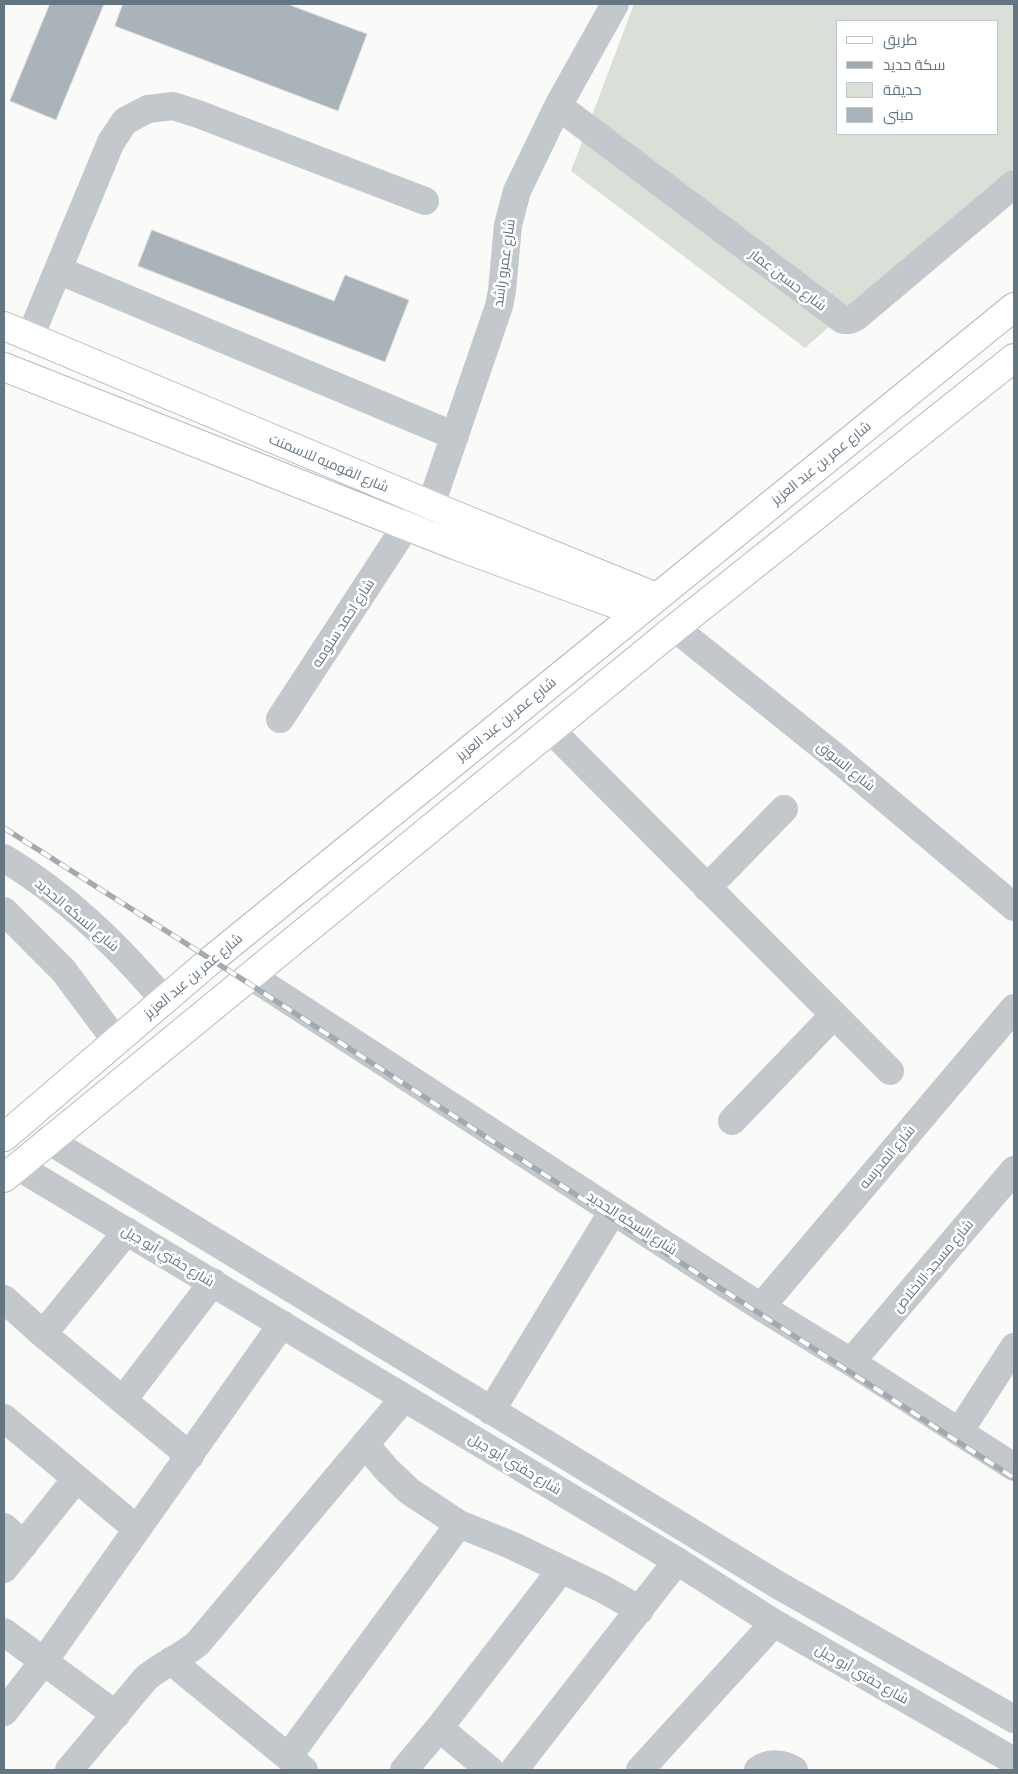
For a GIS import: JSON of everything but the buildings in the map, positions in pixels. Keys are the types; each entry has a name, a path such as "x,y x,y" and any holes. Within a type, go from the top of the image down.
{"main road":[{"name":"شارع عمر بن عبد العزيز","path":"4,1137 264,917 646,604 1014,307"},
{"name":"شارع القوميه للاسمنت","path":"4,326 428,504 646,604"},
{"path":"11,1172 675,628 1014,358"},
{"name":"شارع القوميه للاسمنت","path":"4,367 406,526 646,604"},
{"path":"264,917 288,945"}],"street":[{"name":"شارع عمرو راشد","path":"406,526 428,504 440,482 456,436 499,306 508,225 517,191 558,106 615,4"},
{"path":"30,337 111,142 126,121 148,108 173,106 198,114 425,202"},
{"name":"شارع حسين عمار","path":"558,106 843,320 850,320 856,317 1014,184"},
{"path":"58,270 456,436"},
{"name":"شارع احمد سلومه","path":"280,719 406,526"},
{"name":"شارع السوق","path":"675,628 1012,901"},
{"path":"551,730 890,1071"},
{"path":"707,888 784,809"},
{"name":"شارع السكه الحديد","path":"4,858 56,893 95,926 131,961 164,1000"},
{"path":"4,911 63,970 116,1041"},
{"name":"شارع السكه الحديد","path":"251,976 761,1307 852,1362 1014,1467"},
{"name":"شارع المدرسه","path":"761,1307 1014,1008"},
{"path":"732,1121 834,1015"},
{"path":"48,1140 778,1585 1014,1719"},
{"name":"شارع مسجد الاخلاص","path":"852,1362 1014,1170"},
{"name":"شارع حفني أبو جبل","path":"11,1172 127,1231 677,1561 774,1623 1014,1761"},
{"path":"491,1411 613,1211"},
{"path":"43,1334 127,1231"},
{"path":"123,1400 212,1282"},
{"path":"4,1299 43,1334 190,1456"},
{"path":"4,1712 44,1661 282,1324"},
{"path":"959,1432 1014,1347"},
{"path":"69,1770 146,1678 185,1654 198,1643 404,1398"},
{"path":"4,1418 137,1528"},
{"path":"365,1444 387,1470 409,1491 459,1524 511,1544 561,1570 604,1589 640,1610"},
{"path":"4,1569 76,1479"},
{"path":"171,1661 296,1764 459,1524"},
{"path":"4,1527 24,1545"},
{"path":"514,1770 677,1561"},
{"path":"404,1770 439,1728 561,1570"},
{"path":"640,1770 774,1623"},
{"path":"4,1632 116,1714"},
{"path":"439,1728 490,1770"},
{"path":"758,1770 775,1764 794,1770"}],"green space":[{"path":"634,4 1014,4 1014,168 958,214 805,348 571,171"}],"railway":[{"path":"4,828 245,981 1014,1478"}]}
